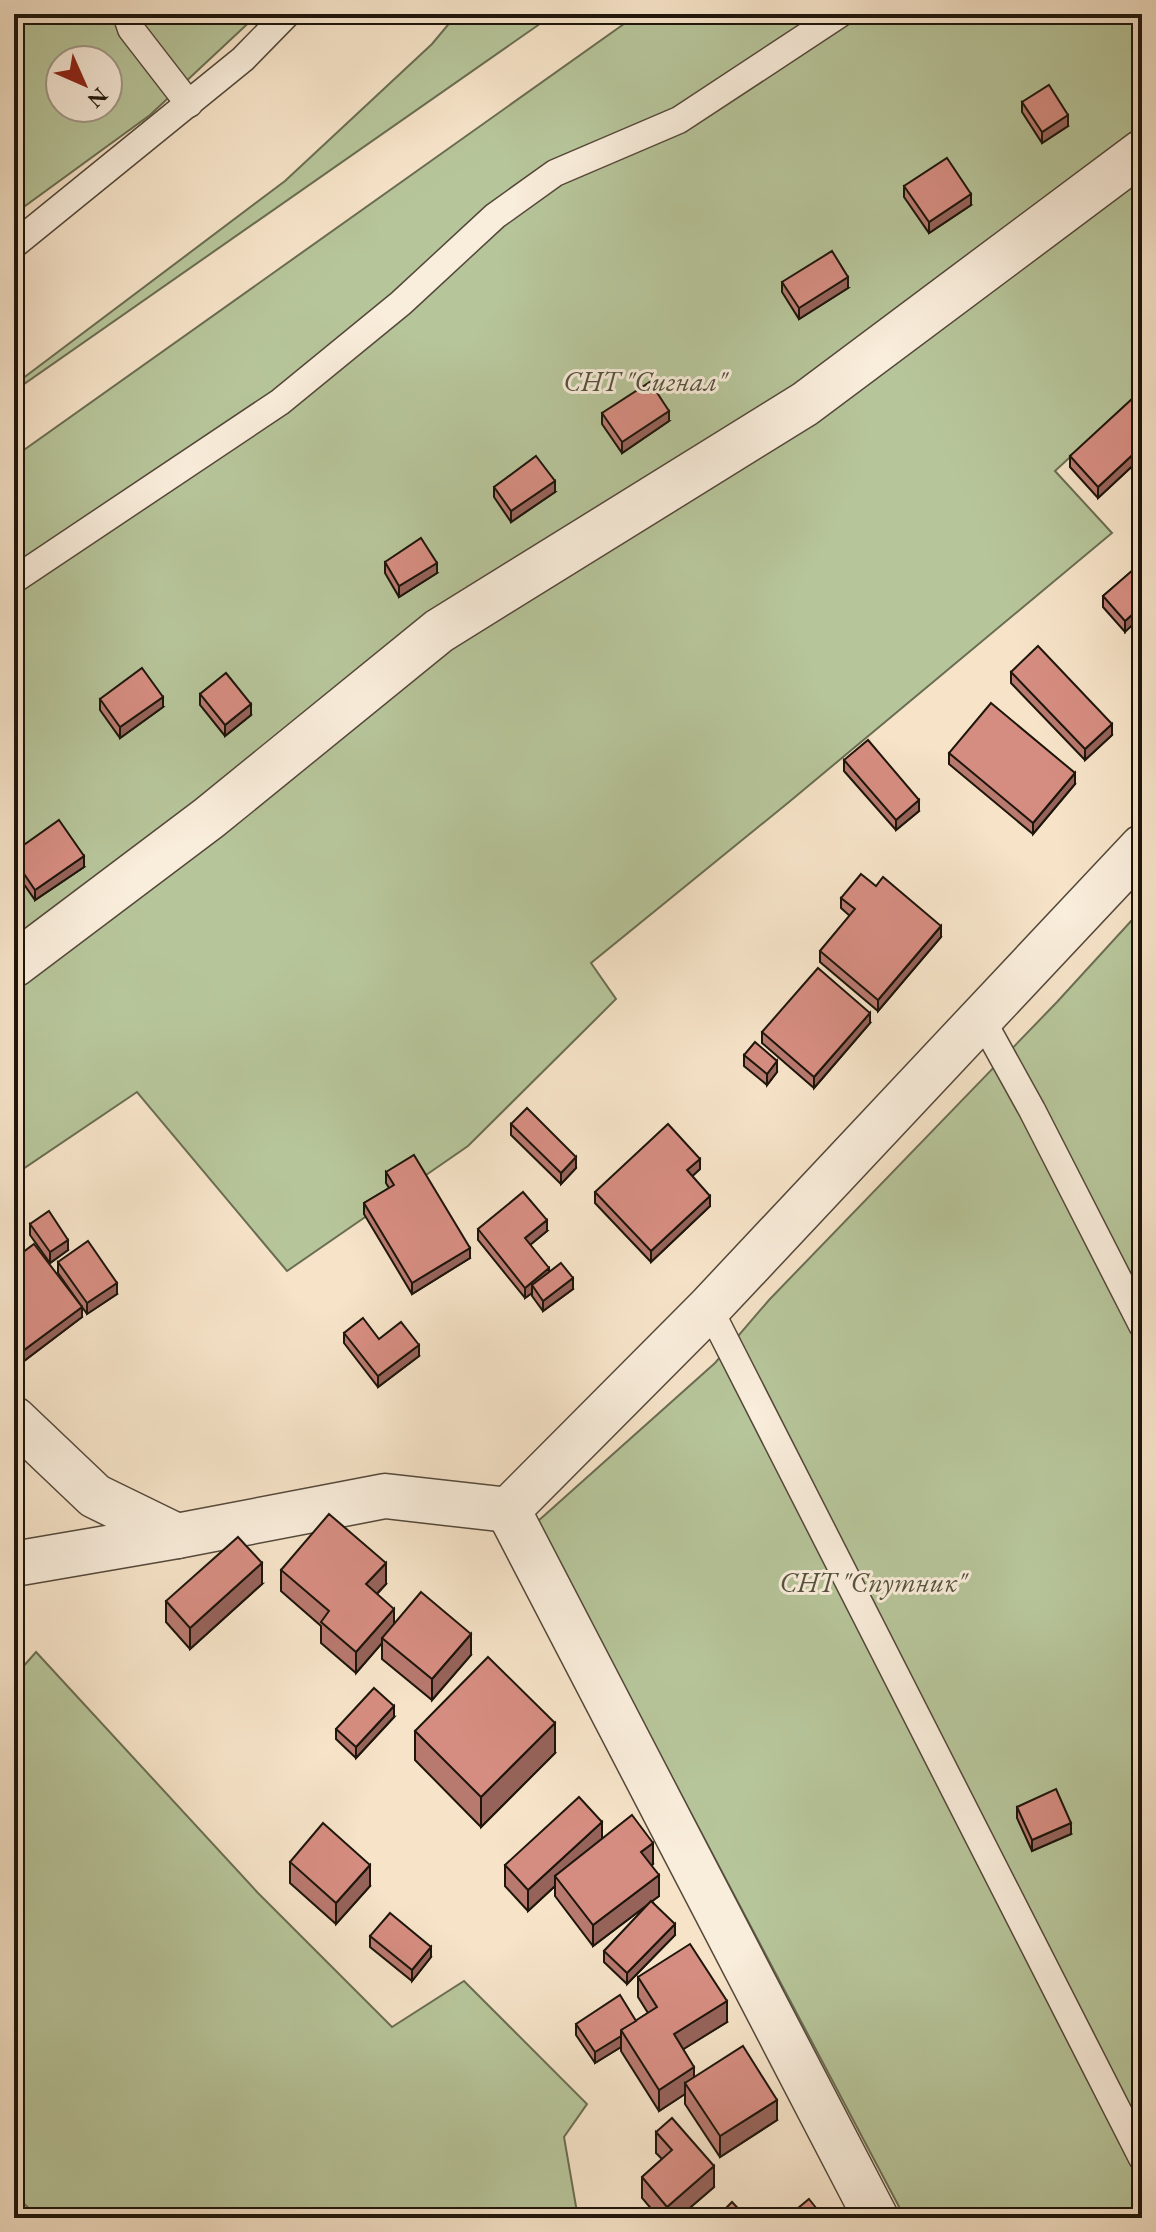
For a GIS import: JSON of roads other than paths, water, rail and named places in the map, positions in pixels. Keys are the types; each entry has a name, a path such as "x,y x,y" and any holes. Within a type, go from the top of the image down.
{"street":[{"path":"14,965 209,818 439,631 805,404 1142,152"},
{"path":"508,1510 709,1308 1142,847"},
{"path":"14,1419 95,1496 177,1536"},
{"path":"14,1564 385,1496 508,1510"},
{"path":"508,1510 876,2218"}],"lane":[{"path":"126,14 131,29 189,104"},
{"path":"14,245 243,59 287,14"},
{"path":"14,580 280,402 401,303 495,216 555,173 679,120 840,14"},
{"path":"981,1018 1032,1110 1142,1325"},
{"path":"709,1308 1142,2158"}],"park label":[{"name":"СНТ \"Сигнал\"","path":"645,381"},
{"name":"СНТ \"Спутник\"","path":"873,1582"}]}
